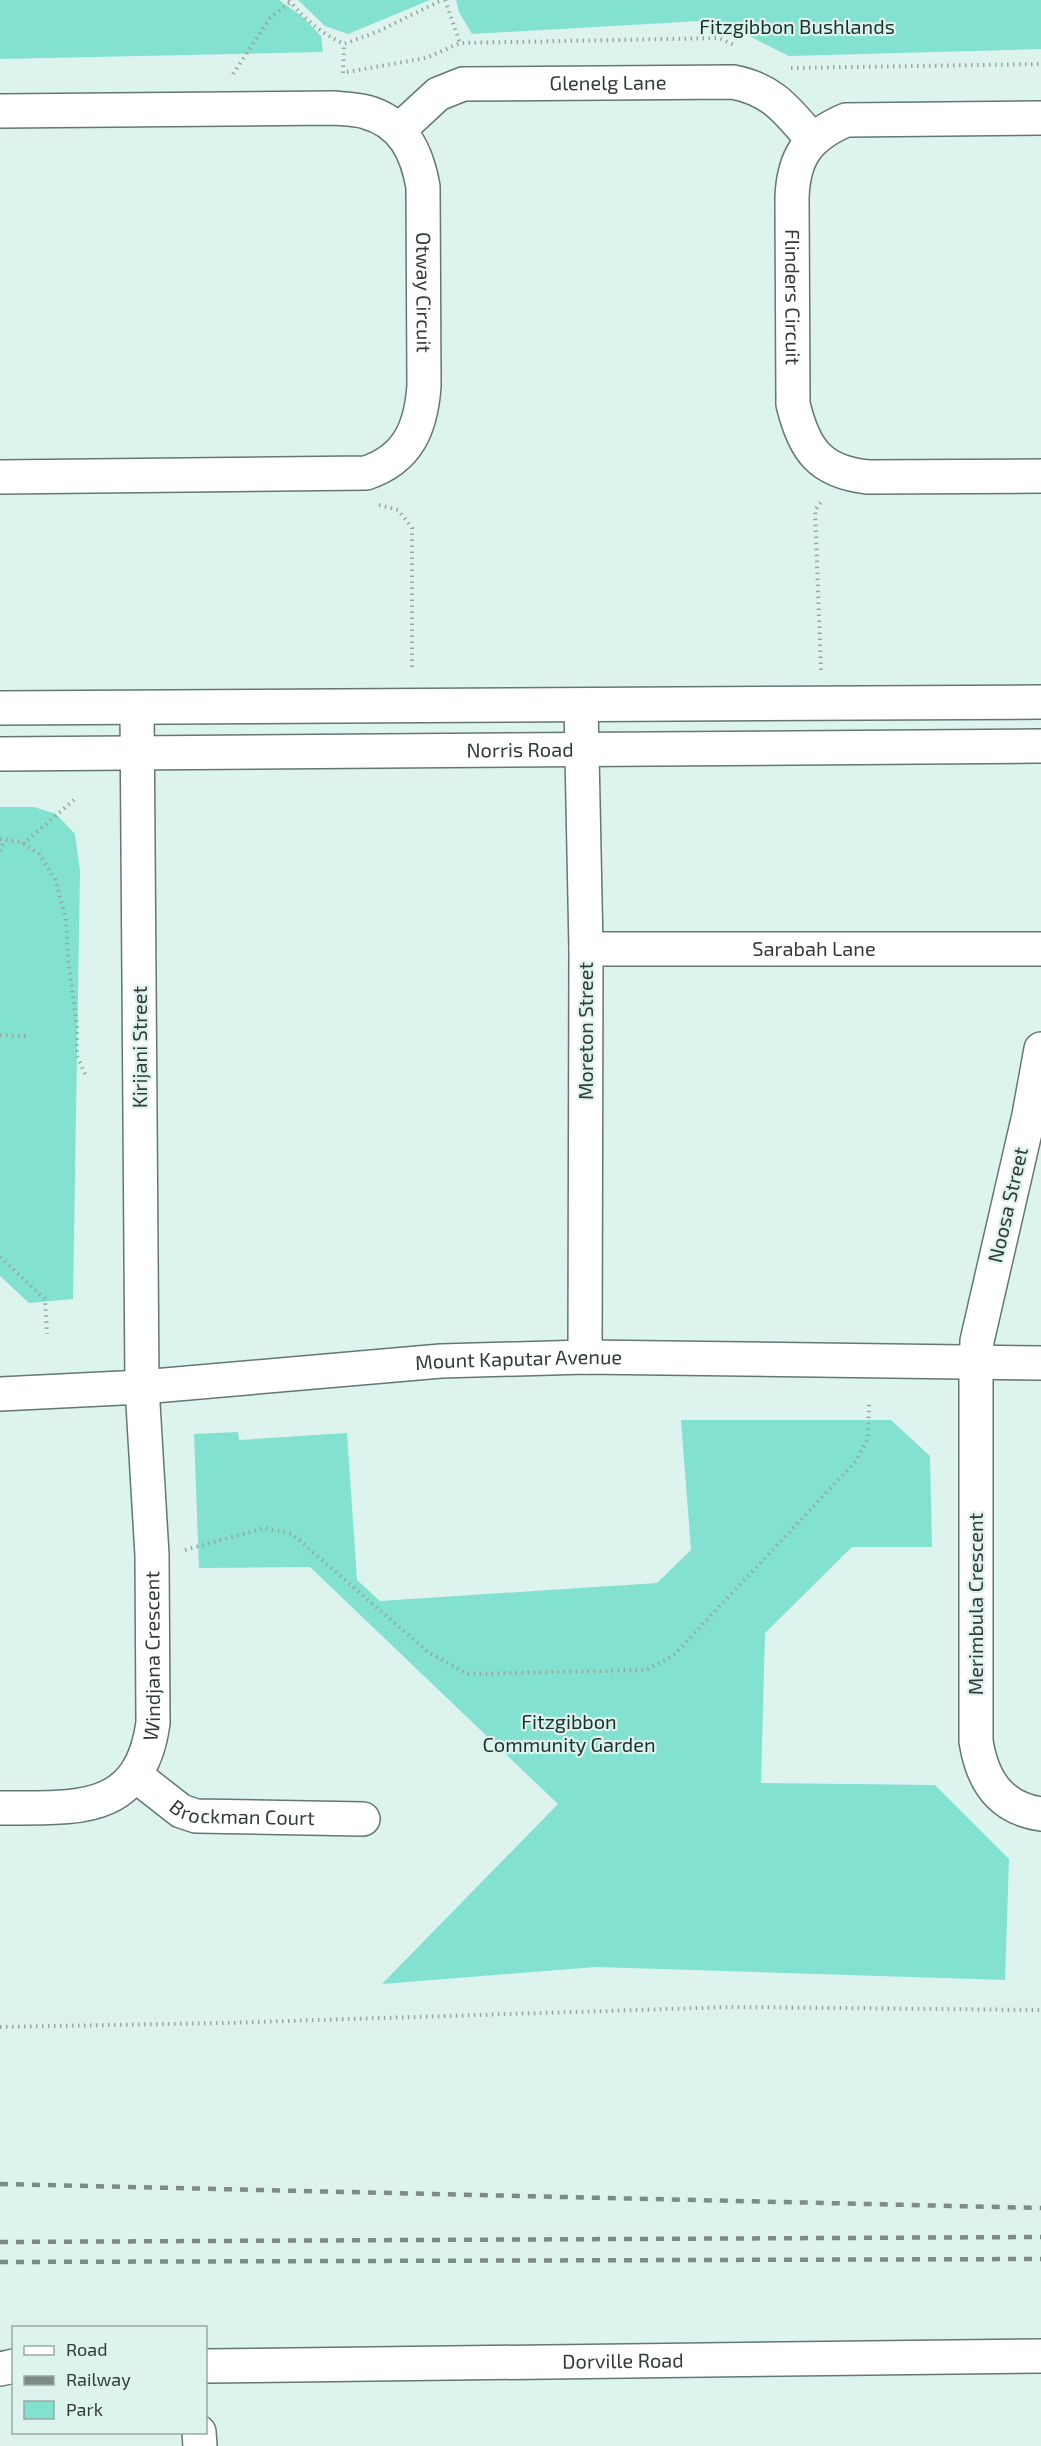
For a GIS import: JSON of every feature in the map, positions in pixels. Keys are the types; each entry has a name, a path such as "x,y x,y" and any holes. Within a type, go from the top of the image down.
{"street":[{"name":"Glenelg Lane","path":"399,130 438,94 463,84 733,82 752,86 765,92 780,104 813,140"},
{"name":"Otway Circuit","path":"0,111 333,108 366,111 399,130 417,157 423,187 424,386 418,425 407,444 392,460 366,473 0,477"},
{"name":"Flinders Circuit","path":"1041,118 846,120 825,131 803,152 795,168 792,198 793,404 805,443 817,457 830,467 848,475 868,477 1041,476"},
{"path":"0,708 1041,702 1041,720"},
{"name":"Moreton Street","path":"581,705 586,949 585,1358"},
{"name":"Kirijani Street","path":"137,708 142,1387"},
{"name":"Norris Road","path":"0,754 1041,746"},
{"name":"Sarabah Lane","path":"586,949 1041,949"},
{"name":"Noosa Street","path":"976,1360 977,1341 1029,1116 1041,1049"},
{"name":"Mount Kaputar Avenue","path":"0,1394 142,1387 441,1360 585,1358 976,1360 1041,1363"},
{"name":"Merimbula Crescent","path":"976,1360 976,1741 979,1763 987,1780 1011,1804 1027,1812 1041,1815"},
{"name":"Windjana Crescent","path":"0,1808 72,1807 92,1804 125,1787 144,1761 151,1742 154,1706 152,1555 142,1387"},
{"name":"Brockman Court","path":"135,1775 181,1811 196,1816 363,1819"},
{"name":"Dorville Road","path":"207,2366 1041,2356"}],"path":[{"path":"233,74 270,18 290,1 305,20 326,36 344,44 379,31 443,0 460,43"},
{"path":"333,74 426,58 460,43 718,38 738,47"},
{"path":"343,73 344,44"},
{"path":"787,68 1041,64"},
{"path":"221,74 244,74"},
{"path":"821,671 815,510 828,495"},
{"path":"374,502 384,508 398,510 412,528 412,667"},
{"path":"23,844 74,800"},
{"path":"0,851 2,840 23,844 39,854 55,879 66,919 68,959 77,1025 77,1056 86,1076"},
{"path":"0,1035 29,1036"},
{"path":"0,1257 45,1299 46,1334"},
{"path":"179,1551 197,1548 229,1536 264,1528 292,1534 429,1652 468,1674 646,1670 673,1656 856,1461 868,1438 869,1402"},
{"path":"0,2027 224,2024 731,2007 1041,2010"}],"green space":[{"path":"0,0 279,0 304,18 321,36 323,52 0,59"},
{"path":"298,0 430,0 348,34 325,26"},
{"name":"Fitzgibbon Bushlands","path":"456,0 1041,0 1041,49 789,56 717,20 472,34 459,12"},
{"path":"0,807 34,807 56,814 75,834 80,871 73,1299 29,1303 0,1276"},
{"name":"Fitzgibbon Community Garden","path":"681,1420 891,1420 930,1456 932,1547 852,1547 765,1633 761,1783 935,1785 1009,1859 1005,1980 596,1967 382,1984 558,1804 310,1567 199,1568 194,1434 238,1432 239,1440 347,1433 357,1580 380,1601 657,1583 691,1550"}],"railway":[{"path":"0,2184 1041,2208"},
{"path":"0,2242 1041,2237"},
{"path":"0,2262 1041,2259"}]}
